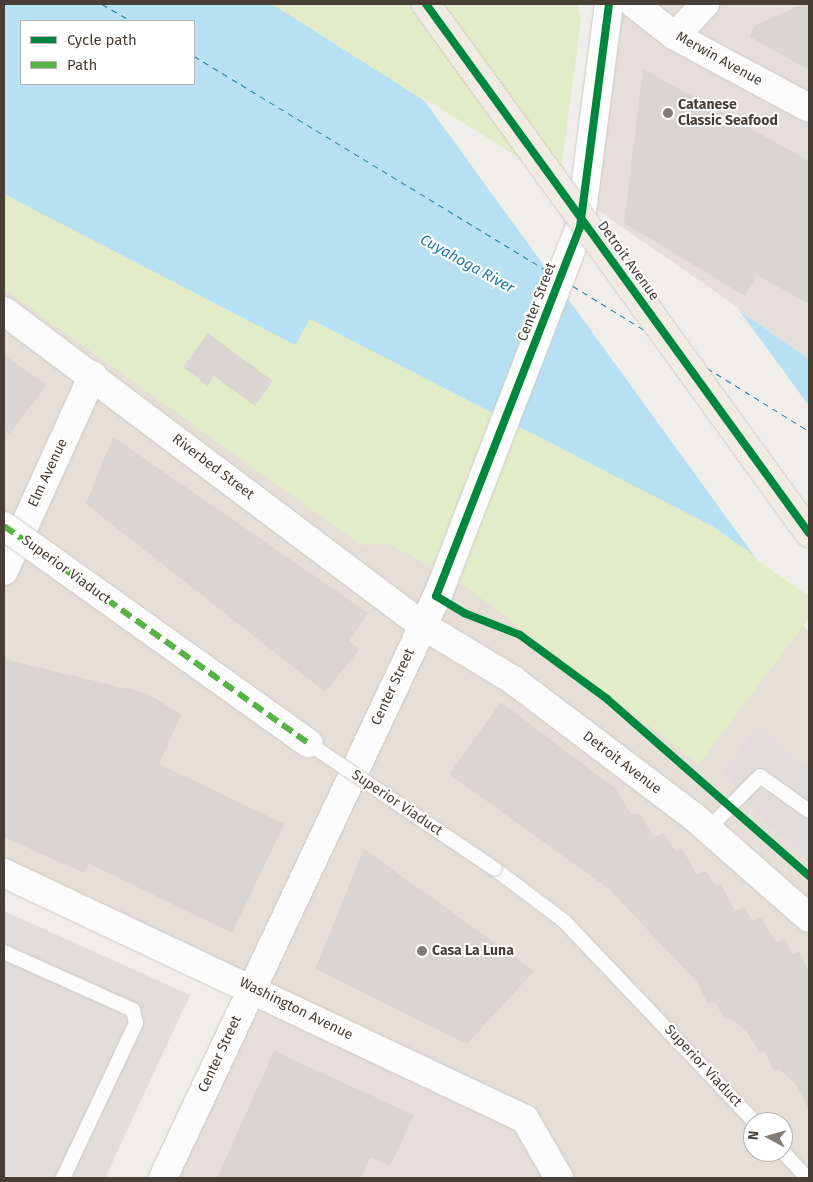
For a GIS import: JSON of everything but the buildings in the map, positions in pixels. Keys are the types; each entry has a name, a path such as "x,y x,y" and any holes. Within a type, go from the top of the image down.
{"main road":[{"name":"Detroit Avenue","path":"426,4 809,533"}],"street":[{"name":"Center Street","path":"163,1178 251,987 439,592 580,227 609,4"},
{"name":"Merwin Avenue","path":"634,4 675,36 809,108"},
{"path":"675,36 705,4"},
{"name":"Riverbed Street","path":"4,311 93,376 422,626"},
{"name":"Elm Avenue","path":"4,571 93,376"},
{"name":"Superior Viaduct","path":"4,526 308,743"},
{"name":"Detroit Avenue","path":"422,626 513,680 708,829 809,918"},
{"name":"Washington Avenue","path":"4,873 251,987 525,1119 558,1178"}],"lane":[{"name":"Superior Viaduct","path":"308,743 564,921 745,1112"},
{"path":"708,829 760,776 809,811"},
{"path":"4,952 133,1010 136,1023 63,1178"},
{"path":"792,1162 807,1178"}],"shaded area":[{"path":"609,4 809,4 809,359 571,194"},
{"path":"4,194 294,345 309,319 712,526 751,553 809,633 809,1178 559,1178 525,1119 4,873"},
{"path":"759,724 809,769 809,861 767,824 723,771"},
{"path":"4,911 190,995 105,1178 4,1178"},
{"path":"251,987 525,1119 559,1178 163,1178"}],"green space":[{"path":"272,4 577,4 581,20 559,186"},
{"path":"4,194 294,345 309,319 712,526 809,594 809,618 699,764 468,588 390,544 361,545 4,289"}],"water":[{"name":"Cuyahoga River","path":"4,4 272,4 559,186 809,359 809,594 712,526 310,319 295,345 4,194"}],"pier":[{"path":"421,96 560,184 736,306 809,406 809,596 758,561"}],"ferry route":[{"path":"102,4 130,20"},
{"path":"195,57 548,271"},
{"path":"573,286 646,331"},
{"path":"707,368 809,431"}],"marked path":[{"path":"4,526 308,743"}],"cycle path":[{"path":"426,4 809,533"},
{"path":"609,4 580,227 436,596 464,613 520,635 607,699 809,876"}],"place":[{"name":"Catanese Classic Seafood","path":"668,113"},
{"name":"Casa La Luna","path":"422,951"}]}
